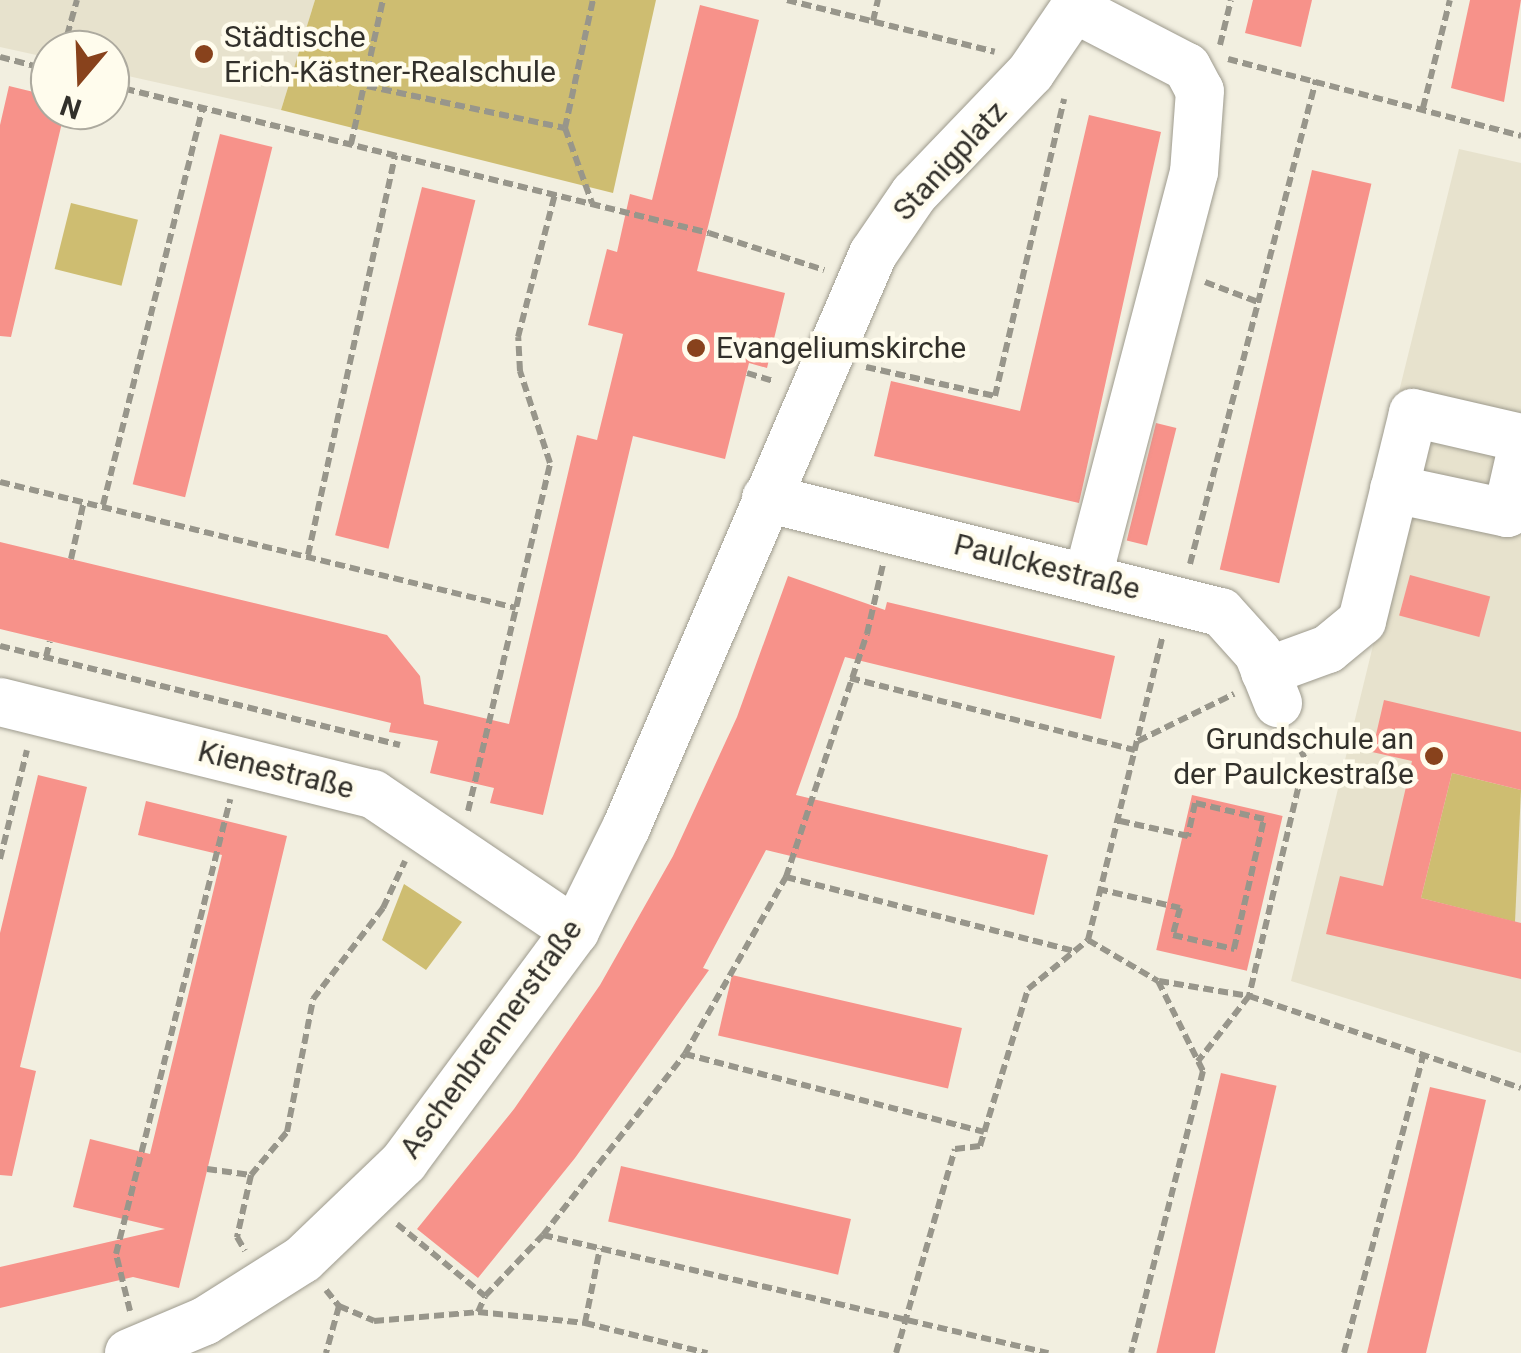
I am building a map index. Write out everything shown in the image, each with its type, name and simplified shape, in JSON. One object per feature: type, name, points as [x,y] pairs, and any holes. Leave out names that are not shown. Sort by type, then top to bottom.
[{"type":"street","name":"Stanigplatz","points":[[766,498],[858,282],[914,194],[1059,32]]},
{"type":"street","points":[[1059,32],[1187,67],[1200,91],[1194,172],[1088,576]]},
{"type":"street","points":[[1270,684],[1328,649],[1362,621],[1413,413],[1521,438]]},
{"type":"street","points":[[1394,489],[1507,514],[1521,452]]},
{"type":"street","name":"Paulckestraße","points":[[766,498],[1221,612],[1270,684]]},
{"type":"street","name":"Aschenbrennerstraße","points":[[131,1338],[253,1294],[303,1259],[404,1162],[575,931],[626,828],[766,498]]},
{"type":"street","name":"Kienestraße","points":[[0,702],[372,794],[575,931]]},
{"type":"path","points":[[69,30],[77,0]]},
{"type":"path","points":[[351,144],[367,86],[383,0]]},
{"type":"path","points":[[592,204],[565,128],[593,0]]},
{"type":"path","points":[[787,0],[995,52],[1059,32],[1068,81],[995,396],[826,357]]},
{"type":"path","points":[[873,22],[878,0]]},
{"type":"path","points":[[1231,0],[1218,56],[1521,136]]},
{"type":"path","points":[[1423,108],[1450,0]]},
{"type":"path","points":[[0,57],[30,65]]},
{"type":"path","points":[[896,1353],[955,1149],[980,1146],[1028,989],[1088,940],[1116,820],[1316,80]]},
{"type":"path","points":[[367,86],[565,128]]},
{"type":"path","points":[[130,90],[555,194],[858,282]]},
{"type":"path","points":[[103,505],[203,107]]},
{"type":"path","points":[[308,556],[394,155]]},
{"type":"path","points":[[459,851],[550,462],[520,371],[518,337],[555,194]]},
{"type":"path","points":[[746,373],[789,386]]},
{"type":"path","points":[[0,482],[516,608]]},
{"type":"path","points":[[71,559],[84,501]]},
{"type":"path","points":[[478,1312],[485,1296],[543,1235],[685,1054],[786,876],[850,678],[892,529]]},
{"type":"path","points":[[46,658],[50,641]]},
{"type":"path","points":[[0,646],[400,745]]},
{"type":"path","points":[[850,678],[1136,746],[1270,684],[1305,759],[1249,996],[1198,1061]]},
{"type":"path","points":[[0,860],[30,739]]},
{"type":"path","points":[[131,1338],[116,1254],[233,788]]},
{"type":"path","points":[[1098,888],[1180,908],[1174,935],[1234,949],[1264,819],[1195,803],[1188,836],[1116,820]]},
{"type":"path","points":[[253,1264],[237,1237],[251,1176],[287,1132],[312,999],[384,908],[408,855]]},
{"type":"path","points":[[786,876],[1074,951]]},
{"type":"path","points":[[1088,940],[1158,981],[1249,996],[1424,1052],[1520,1089]]},
{"type":"path","points":[[1131,1353],[1203,1070],[1158,981]]},
{"type":"path","points":[[1344,1353],[1424,1052]]},
{"type":"path","points":[[685,1054],[984,1132]]},
{"type":"path","points":[[208,1169],[251,1176]]},
{"type":"path","points":[[366,1198],[485,1296]]},
{"type":"path","points":[[543,1235],[1048,1353]]},
{"type":"path","points":[[584,1323],[600,1248]]},
{"type":"path","points":[[322,1286],[338,1306],[374,1320],[478,1312],[584,1323],[678,1342],[707,1353]]},
{"type":"path","points":[[326,1353],[338,1306]]},
{"type":"path","points":[[676,1353],[678,1342]]},
{"type":"shaded area","name":"Städtische Erich-Kästner-Realschule","points":[[0,0],[315,0],[281,110],[130,76],[130,30],[30,30],[30,54],[0,47]]},
{"type":"shaded area","points":[[315,0],[656,0],[613,193],[281,110]]},
{"type":"shaded area","name":"Grundschule an der Paulckestraße","points":[[1459,149],[1521,163],[1521,1053],[1291,981],[1401,531],[1367,521]]},
{"type":"shaded area","points":[[71,203],[138,220],[121,286],[55,269]]},
{"type":"shaded area","points":[[1452,773],[1521,790],[1515,922],[1421,898]]},
{"type":"shaded area","points":[[404,884],[462,922],[426,970],[382,940]]},
{"type":"building","points":[[1253,0],[1312,0],[1301,47],[1245,33]]},
{"type":"building","points":[[1470,0],[1521,0],[1504,102],[1451,88]]},
{"type":"building","points":[[700,5],[759,20],[697,271],[785,293],[767,368],[749,363],[725,459],[633,436],[543,815],[490,803],[494,788],[430,773],[438,741],[389,732],[391,723],[0,629],[0,542],[387,635],[420,676],[424,704],[509,724],[577,435],[597,440],[623,334],[588,325],[607,249],[617,252],[630,194],[652,200]]},
{"type":"building","points":[[9,86],[30,91],[30,130],[60,130],[11,337],[0,336],[0,125]]},
{"type":"building","points":[[1089,115],[1161,132],[1079,503],[874,456],[891,381],[1020,411]]},
{"type":"building","points":[[220,134],[272,147],[185,497],[133,484]]},
{"type":"building","points":[[1312,170],[1371,184],[1279,583],[1220,569]]},
{"type":"building","points":[[422,187],[475,200],[389,549],[335,535]]},
{"type":"building","points":[[1156,423],[1176,428],[1147,545],[1127,540]]},
{"type":"building","points":[[1410,575],[1490,596],[1479,637],[1399,616]]},
{"type":"building","points":[[788,576],[885,610],[887,602],[1115,656],[1101,719],[845,657],[796,795],[1048,855],[1034,915],[766,850],[703,968],[709,970],[575,1158],[478,1278],[417,1229],[514,1109],[600,985],[673,856],[737,717]]},
{"type":"building","name":"Grundschule an der Paulckestraße","points":[[1384,700],[1521,732],[1521,790],[1452,773],[1421,898],[1521,923],[1521,979],[1326,934],[1340,876],[1383,886],[1412,761],[1372,752]]},
{"type":"building","points":[[38,775],[87,787],[20,1067],[36,1071],[12,1176],[0,1175],[0,933]]},
{"type":"building","points":[[1192,795],[1283,816],[1247,971],[1156,950]]},
{"type":"building","points":[[146,801],[287,836],[179,1288],[133,1277],[0,1308],[0,1267],[165,1229],[73,1207],[90,1139],[150,1154],[222,855],[138,835]]},
{"type":"building","points":[[732,975],[962,1028],[948,1088],[718,1035]]},
{"type":"building","points":[[1221,1073],[1277,1086],[1215,1353],[1156,1353]]},
{"type":"building","points":[[1430,1087],[1486,1100],[1466,1185],[1426,1353],[1367,1353]]},
{"type":"building","points":[[621,1166],[851,1219],[838,1275],[608,1222]]},
{"type":"place","name":"Städtische Erich-Kästner-Realschule","points":[[204,54]]},
{"type":"place","name":"Evangeliumskirche","points":[[696,348]]},
{"type":"place","name":"Grundschule an der Paulckestraße","points":[[1434,756]]}]
